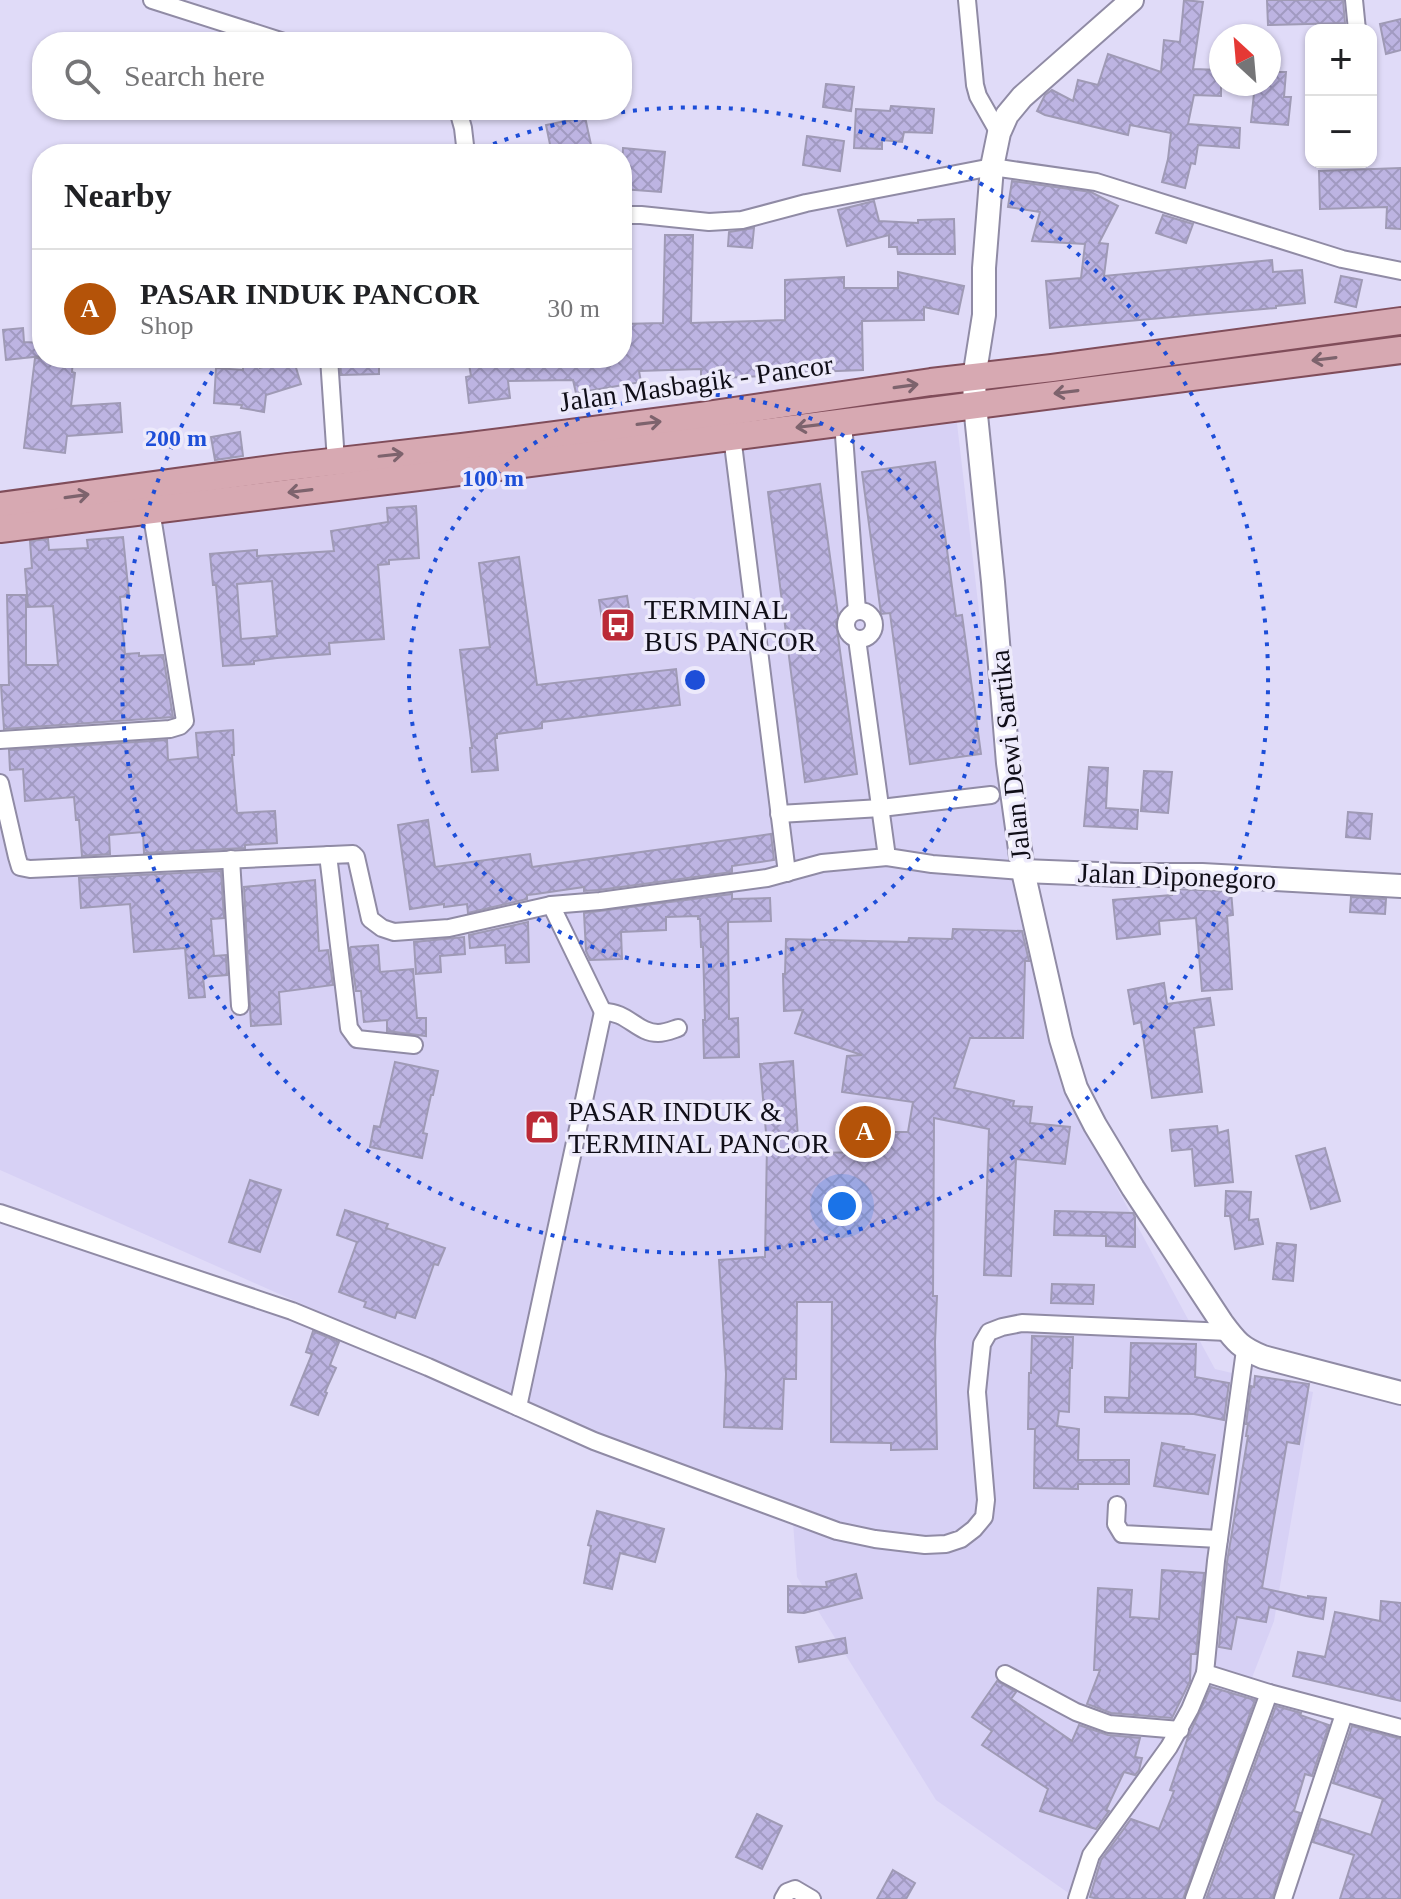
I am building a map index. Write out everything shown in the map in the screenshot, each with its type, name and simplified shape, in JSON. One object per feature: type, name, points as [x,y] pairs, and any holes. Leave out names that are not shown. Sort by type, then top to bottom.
[{"type":"main road","name":"Jalan Masbagik - Pancor","points":[[0,506],[701,416],[931,382],[1401,321]]},
{"type":"main road","name":"Jalan Masbagik - Pancor","points":[[0,529],[1401,350]]},
{"type":"street","points":[[152,0],[253,32]]},
{"type":"street","points":[[967,0],[975,85],[999,133]]},
{"type":"street","name":"Jalan Dewi Sartika","points":[[1132,0],[1022,97],[1007,115],[999,133],[992,167],[984,268],[984,315],[974,378],[975,405],[1008,763],[1023,871],[1061,1039],[1076,1088],[1133,1188],[1228,1332],[1245,1350],[1263,1357],[1401,1393]]},
{"type":"street","points":[[1354,0],[1356,24]]},
{"type":"street","points":[[461,120],[465,144]]},
{"type":"street","points":[[632,215],[709,222],[742,220],[806,203],[992,167],[1096,182],[1342,259],[1401,271]]},
{"type":"street","points":[[330,368],[336,461]]},
{"type":"street","points":[[843,422],[857,611],[869,614],[875,625],[870,636],[857,639],[887,857]]},
{"type":"street","points":[[732,436],[787,873]]},
{"type":"street","points":[[0,740],[170,729],[185,721],[151,510]]},
{"type":"street","points":[[0,783],[20,867],[328,855],[349,1028],[357,1039],[414,1045]]},
{"type":"street","points":[[779,814],[881,808],[991,795]]},
{"type":"street","name":"Jalan Diponegoro","points":[[328,855],[355,855],[370,919],[394,932],[449,928],[551,905],[709,887],[767,878],[822,863],[887,857],[1023,871],[1202,875],[1401,886]]},
{"type":"street","points":[[231,859],[240,1006]]},
{"type":"street","points":[[518,1407],[603,1012],[551,905]]},
{"type":"street","points":[[603,1012],[626,1016],[643,1029],[658,1033],[678,1028]]},
{"type":"street","points":[[0,1213],[292,1311],[594,1441],[837,1531],[912,1544],[946,1544],[961,1539],[984,1517],[986,1488],[977,1392],[982,1344],[989,1332],[1022,1323],[1228,1332]]},
{"type":"street","points":[[1077,1899],[1098,1843],[1180,1730],[1205,1673],[1219,1539],[1245,1350]]},
{"type":"street","points":[[1117,1505],[1116,1524],[1122,1534],[1219,1539]]},
{"type":"street","points":[[1205,1673],[1401,1728]]},
{"type":"street","points":[[1005,1674],[1076,1712],[1109,1724],[1180,1730]]},
{"type":"street","points":[[1194,1899],[1269,1693]]},
{"type":"street","points":[[1283,1899],[1344,1714]]},
{"type":"street","points":[[783,1899],[787,1892],[795,1889],[812,1899]]},
{"type":"shaded area","name":"PASAR INDUK & TERMINAL PANCOR","points":[[956,415],[1000,790],[1061,1085],[1215,1369],[1313,1392],[1274,1621],[1166,1899],[1077,1899],[936,1800],[797,1577],[793,1522],[0,1170],[0,536]]},
{"type":"building","points":[[1184,0],[1203,2],[1193,69],[1209,70],[1209,96],[1194,95],[1188,124],[1240,128],[1239,148],[1198,145],[1195,164],[1191,163],[1185,188],[1162,182],[1171,133],[1130,125],[1128,135],[1037,111],[1045,95],[1052,90],[1073,101],[1078,80],[1098,85],[1108,54],[1161,72],[1164,40],[1180,42]]},
{"type":"building","points":[[1267,0],[1343,0],[1345,23],[1268,24]]},
{"type":"building","points":[[1401,19],[1401,50],[1386,54],[1380,24]]},
{"type":"building","points":[[1281,72],[1286,72],[1284,97],[1291,97],[1288,125],[1251,122],[1254,96],[1281,96]]},
{"type":"building","points":[[826,84],[854,87],[851,111],[823,107]]},
{"type":"building","points":[[891,106],[934,109],[932,133],[904,132],[902,142],[882,140],[882,149],[854,148],[856,109],[890,111]]},
{"type":"building","points":[[586,120],[591,144],[550,144],[546,125]]},
{"type":"building","points":[[807,136],[844,141],[840,171],[803,165]]},
{"type":"building","points":[[632,149],[665,152],[661,192],[632,190]]},
{"type":"building","points":[[1401,168],[1401,229],[1386,228],[1387,207],[1320,209],[1319,171]]},
{"type":"building","points":[[1012,181],[1091,192],[1118,206],[1099,243],[1108,244],[1104,276],[1272,260],[1273,272],[1302,270],[1305,303],[1050,328],[1046,281],[1081,278],[1085,244],[1032,241],[1040,212],[1008,207]]},
{"type":"building","points":[[874,201],[879,221],[918,223],[918,220],[954,219],[955,254],[898,254],[897,247],[889,247],[889,235],[847,246],[838,210]]},
{"type":"building","points":[[1163,215],[1193,224],[1186,243],[1156,233]]},
{"type":"building","points":[[754,228],[752,248],[728,246],[729,232]]},
{"type":"building","points":[[665,235],[693,235],[691,323],[785,320],[785,280],[844,277],[844,288],[898,288],[898,272],[964,286],[958,314],[924,307],[924,320],[862,321],[863,370],[701,379],[701,369],[639,371],[641,382],[576,393],[573,380],[508,381],[510,398],[469,403],[466,377],[471,376],[470,368],[632,368],[632,324],[663,323]]},
{"type":"building","points":[[1341,276],[1362,280],[1356,307],[1335,302]]},
{"type":"building","points":[[23,328],[24,342],[32,342],[32,357],[6,360],[3,330]]},
{"type":"building","points":[[34,368],[72,368],[75,373],[71,406],[120,403],[122,432],[67,436],[65,453],[24,448]]},
{"type":"building","points":[[216,368],[296,368],[301,384],[266,395],[264,412],[241,408],[242,405],[214,403]]},
{"type":"building","points":[[341,368],[379,368],[379,374],[341,375]]},
{"type":"building","points":[[240,432],[243,456],[215,460],[211,437]]},
{"type":"building","points":[[935,462],[956,616],[962,615],[981,754],[910,764],[890,613],[881,614],[862,472]]},
{"type":"building","points":[[820,484],[857,774],[805,782],[768,492]]},
{"type":"building","points":[[416,506],[419,558],[389,560],[389,564],[378,565],[384,639],[329,643],[330,654],[223,666],[210,554],[257,550],[257,556],[334,551],[331,531],[388,522],[387,508]],"holes":[[[272,581],[277,636],[241,639],[237,584]]]},
{"type":"building","points":[[123,537],[129,596],[120,597],[125,654],[163,655],[173,717],[4,729],[1,685],[9,685],[7,595],[26,595],[26,665],[58,665],[53,606],[28,607],[25,569],[32,568],[30,541],[48,539],[49,550],[88,548],[87,540]]},
{"type":"building","points":[[519,557],[537,685],[676,669],[680,705],[542,722],[542,728],[497,734],[498,770],[472,772],[460,650],[490,647],[479,563]]},
{"type":"building","points":[[627,596],[631,621],[603,626],[599,600]]},
{"type":"building","points":[[233,730],[237,813],[275,811],[277,843],[245,845],[245,848],[144,853],[143,832],[109,835],[110,854],[82,856],[74,797],[25,801],[23,769],[10,770],[9,750],[167,740],[168,760],[198,757],[196,733]]},
{"type":"building","points":[[1089,767],[1108,768],[1106,808],[1138,810],[1137,829],[1084,826]]},
{"type":"building","points":[[1144,771],[1172,772],[1168,813],[1141,811]]},
{"type":"building","points":[[1348,812],[1372,814],[1370,839],[1346,837]]},
{"type":"building","points":[[428,820],[435,867],[530,854],[532,867],[771,834],[774,860],[732,866],[732,872],[599,890],[584,891],[584,887],[527,895],[527,899],[468,913],[467,904],[410,909],[398,825]]},
{"type":"building","points":[[221,871],[224,918],[211,919],[214,956],[226,955],[227,975],[203,977],[205,997],[189,998],[185,948],[134,952],[130,904],[81,908],[79,878]]},
{"type":"building","points":[[315,880],[319,951],[328,950],[333,985],[279,992],[281,1024],[251,1026],[244,887]]},
{"type":"building","points":[[1172,889],[1231,891],[1233,915],[1227,916],[1232,989],[1202,991],[1196,918],[1159,921],[1160,934],[1117,939],[1113,900],[1172,895]]},
{"type":"building","points":[[732,894],[732,899],[770,898],[771,921],[728,922],[729,1019],[738,1018],[739,1057],[704,1058],[703,947],[698,916],[666,917],[666,930],[621,932],[622,959],[590,960],[586,951],[584,913]]},
{"type":"building","points":[[1351,897],[1386,899],[1385,914],[1350,912]]},
{"type":"building","points":[[528,922],[529,962],[506,963],[505,945],[470,948],[469,935]]},
{"type":"building","points":[[953,929],[1022,931],[1029,961],[1025,961],[1023,1038],[970,1038],[954,1088],[1014,1101],[1013,1106],[1032,1107],[1030,1123],[1070,1127],[1065,1164],[1016,1159],[1011,1276],[984,1275],[989,1129],[934,1118],[933,1296],[937,1296],[937,1449],[891,1450],[891,1443],[831,1442],[832,1302],[797,1302],[796,1379],[784,1379],[782,1429],[724,1427],[726,1374],[719,1260],[765,1257],[767,1144],[760,1064],[793,1061],[799,1153],[887,1152],[887,1132],[908,1132],[913,1102],[842,1092],[847,1056],[862,1055],[795,1033],[803,1010],[784,1011],[786,939],[908,942],[909,938],[952,939]]},
{"type":"building","points":[[464,937],[465,954],[440,956],[441,972],[416,974],[414,942]]},
{"type":"building","points":[[378,945],[380,972],[413,969],[417,1018],[426,1018],[426,1036],[387,1031],[387,1020],[364,1022],[361,991],[356,991],[350,948]]},
{"type":"building","points":[[1164,983],[1167,1004],[1210,998],[1214,1025],[1194,1028],[1202,1092],[1152,1098],[1141,1022],[1134,1024],[1128,990]]},
{"type":"building","points":[[395,1062],[438,1071],[423,1133],[427,1134],[422,1158],[370,1147],[374,1126],[380,1127]]},
{"type":"building","points":[[1217,1126],[1218,1133],[1228,1130],[1233,1182],[1195,1186],[1192,1149],[1172,1151],[1170,1130]]},
{"type":"building","points":[[1325,1148],[1340,1201],[1311,1209],[1296,1156]]},
{"type":"building","points":[[250,1180],[281,1190],[260,1252],[229,1242]]},
{"type":"building","points":[[1226,1191],[1251,1192],[1249,1220],[1258,1219],[1263,1244],[1235,1249],[1230,1216],[1225,1216]]},
{"type":"building","points":[[345,1210],[445,1248],[438,1265],[434,1264],[415,1318],[397,1312],[395,1318],[364,1307],[366,1302],[339,1292],[357,1242],[337,1235]]},
{"type":"building","points":[[1055,1211],[1133,1213],[1135,1247],[1106,1246],[1106,1236],[1054,1235]]},
{"type":"building","points":[[1277,1243],[1296,1245],[1293,1281],[1273,1279]]},
{"type":"building","points":[[1052,1284],[1094,1285],[1093,1304],[1051,1303]]},
{"type":"building","points":[[313,1331],[339,1342],[330,1365],[336,1368],[318,1415],[291,1405],[312,1354],[306,1352]]},
{"type":"building","points":[[1032,1336],[1073,1337],[1069,1412],[1059,1411],[1057,1426],[1079,1429],[1078,1460],[1129,1460],[1129,1484],[1078,1484],[1078,1489],[1034,1488],[1035,1429],[1028,1429]]},
{"type":"building","points":[[1131,1343],[1196,1344],[1195,1377],[1229,1383],[1224,1420],[1194,1414],[1105,1412],[1105,1397],[1129,1398]]},
{"type":"building","points":[[1255,1376],[1309,1384],[1299,1444],[1287,1442],[1262,1588],[1308,1598],[1326,1598],[1323,1619],[1269,1607],[1266,1622],[1237,1617],[1231,1649],[1219,1647],[1227,1562],[1248,1436],[1246,1424],[1251,1386],[1254,1387]]},
{"type":"building","points":[[1162,1443],[1215,1455],[1208,1494],[1154,1486]]},
{"type":"building","points":[[597,1511],[664,1529],[655,1562],[620,1553],[612,1589],[584,1583],[591,1546],[588,1545]]},
{"type":"building","points":[[1162,1570],[1204,1573],[1196,1654],[1191,1654],[1190,1681],[1172,1718],[1111,1713],[1087,1704],[1100,1670],[1094,1670],[1098,1588],[1132,1590],[1130,1617],[1159,1619]]},
{"type":"building","points":[[856,1574],[862,1598],[804,1613],[788,1612],[788,1586],[827,1587],[826,1582]]},
{"type":"building","points":[[1381,1601],[1401,1603],[1401,1701],[1293,1676],[1298,1652],[1325,1657],[1335,1612],[1380,1621]]},
{"type":"building","points":[[845,1638],[847,1653],[799,1662],[796,1647]]},
{"type":"building","points":[[997,1681],[1016,1692],[1011,1699],[1072,1741],[1079,1725],[1108,1735],[1140,1738],[1135,1757],[1142,1758],[1139,1770],[1135,1775],[1124,1772],[1106,1810],[1109,1811],[1096,1829],[1040,1811],[1048,1789],[982,1745],[992,1731],[972,1717]]},
{"type":"building","points":[[1211,1687],[1255,1700],[1183,1899],[1090,1897],[1101,1860],[1131,1819],[1159,1829],[1174,1791],[1170,1790],[1188,1737]]},
{"type":"building","points":[[1276,1706],[1329,1725],[1312,1776],[1305,1774],[1294,1811],[1300,1813],[1272,1899],[1206,1899]]},
{"type":"building","points":[[1352,1726],[1401,1739],[1401,1899],[1340,1899],[1354,1855],[1313,1842],[1321,1819],[1371,1835],[1383,1799],[1333,1783]]},
{"type":"building","points":[[757,1814],[782,1826],[762,1869],[736,1857]]},
{"type":"building","points":[[893,1870],[915,1883],[906,1899],[877,1899]]},
{"type":"place","name":"TERMINAL BUS PANCOR","points":[[618,625]]},
{"type":"place","name":"PASAR INDUK & TERMINAL PANCOR","points":[[542,1127]]},
{"type":"place","name":"PASAR INDUK PANCOR","points":[[865,1132]]}]
